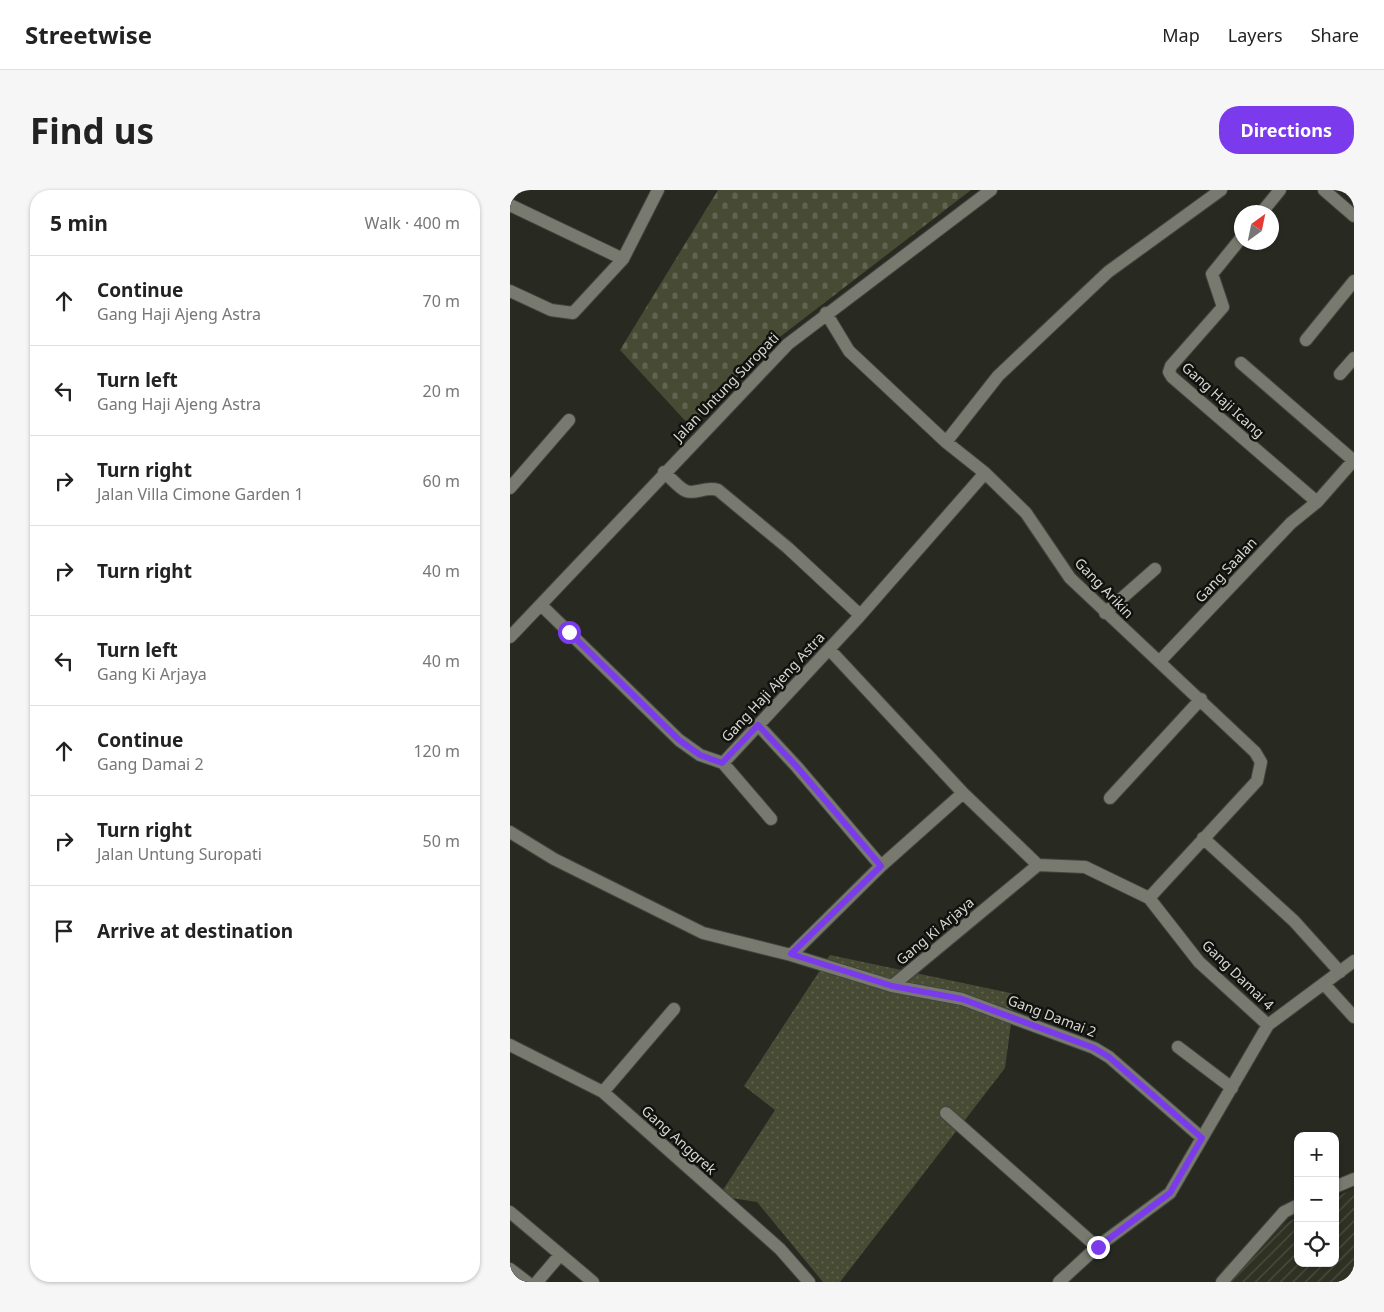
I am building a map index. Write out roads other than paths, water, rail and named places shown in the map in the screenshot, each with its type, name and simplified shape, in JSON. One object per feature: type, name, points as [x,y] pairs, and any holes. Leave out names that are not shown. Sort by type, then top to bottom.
[{"type":"street","points":[[510,292],[551,310],[572,313],[623,259],[658,190]]},
{"type":"street","name":"Jalan Untung Suropati","points":[[510,637],[664,472],[788,344],[826,313],[992,190]]},
{"type":"street","points":[[946,442],[998,376],[1108,272],[1221,190]]},
{"type":"street","points":[[1268,205],[1280,190]]},
{"type":"street","points":[[1324,190],[1354,216]]},
{"type":"street","points":[[510,205],[623,259]]},
{"type":"street","name":"Gang Haji Icang","points":[[1234,247],[1212,274],[1223,307],[1171,366],[1169,372],[1172,378],[1317,502]]},
{"type":"street","points":[[1306,340],[1354,281]]},
{"type":"street","name":"Gang Arikin","points":[[826,313],[849,351],[946,442],[985,473],[1026,513],[1070,578],[1105,614],[1201,699],[1255,752],[1261,762],[1261,771],[1257,781],[1148,898]]},
{"type":"street","points":[[1340,374],[1354,358]]},
{"type":"street","points":[[1241,363],[1354,461]]},
{"type":"street","points":[[510,488],[569,420]]},
{"type":"street","name":"Gang Saalan","points":[[1160,661],[1291,523],[1317,502],[1354,461]]},
{"type":"street","points":[[664,472],[685,491],[692,492],[710,487],[718,490],[788,548],[860,615]]},
{"type":"street","name":"Gang Haji Ajeng Astra","points":[[541,605],[684,744],[700,755],[722,763],[860,615],[985,473]]},
{"type":"street","points":[[1105,614],[1155,569]]},
{"type":"street","points":[[829,649],[963,793],[1038,865]]},
{"type":"street","points":[[1110,798],[1201,699]]},
{"type":"street","points":[[758,725],[797,767],[881,866]]},
{"type":"street","points":[[722,763],[772,819]]},
{"type":"street","points":[[791,954],[881,866],[963,793]]},
{"type":"street","points":[[510,832],[554,859],[703,933],[791,954],[892,986]]},
{"type":"street","points":[[1203,838],[1294,921],[1340,972]]},
{"type":"street","name":"Gang Damai 4","points":[[1038,865],[1085,866],[1148,898],[1199,962],[1268,1025]]},
{"type":"street","name":"Gang Ki Arjaya","points":[[892,986],[1038,865]]},
{"type":"street","points":[[1059,1282],[1098,1247],[1170,1193],[1268,1025],[1354,961]]},
{"type":"street","points":[[1324,984],[1354,1017]]},
{"type":"street","name":"Gang Damai 2","points":[[892,986],[962,999],[1094,1048],[1109,1057],[1202,1138]]},
{"type":"street","points":[[603,1092],[674,1009]]},
{"type":"street","name":"Gang Anggrek","points":[[510,1045],[603,1092],[780,1249],[810,1282]]},
{"type":"street","points":[[1178,1046],[1232,1088]]},
{"type":"street","points":[[946,1112],[1098,1247]]},
{"type":"street","points":[[1339,1185],[1354,1179]]},
{"type":"street","points":[[1222,1282],[1284,1212],[1294,1207]]},
{"type":"street","points":[[510,1212],[593,1282]]},
{"type":"street","points":[[537,1282],[560,1255]]},
{"type":"street","points":[[510,1269],[527,1282]]}]
